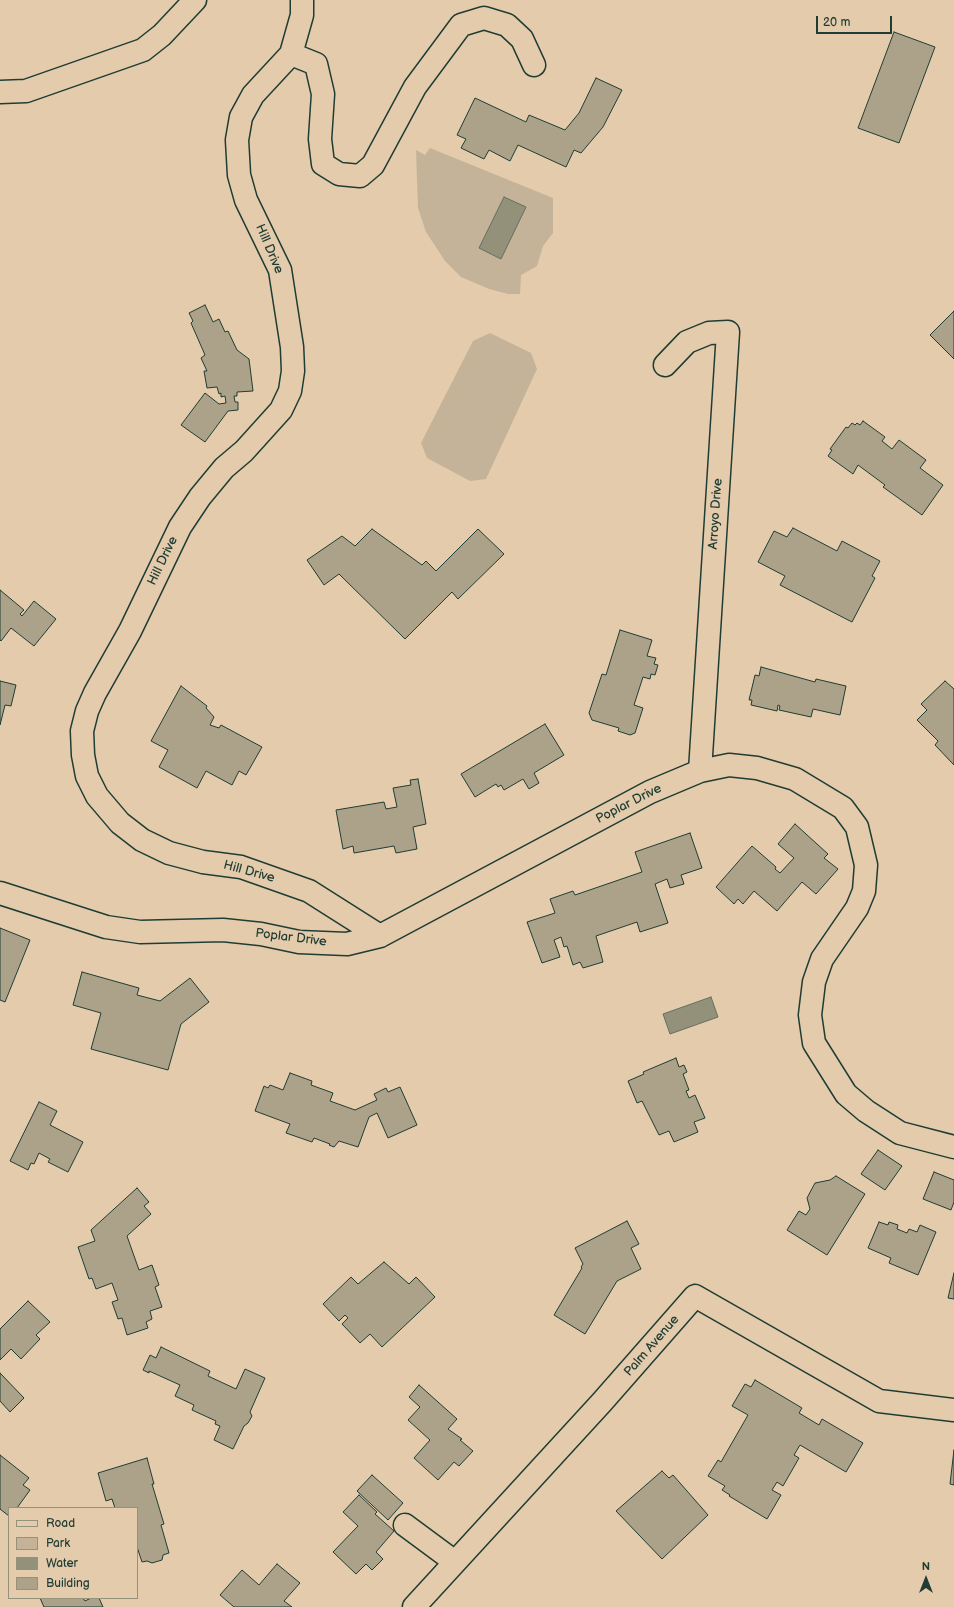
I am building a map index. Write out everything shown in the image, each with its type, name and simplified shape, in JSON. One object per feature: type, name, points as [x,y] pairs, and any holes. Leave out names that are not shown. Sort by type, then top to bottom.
[{"type":"street","points":[[0,92],[26,91],[143,50],[162,34],[195,0]]},
{"type":"street","points":[[302,0],[302,15],[291,54],[316,64],[323,94],[320,139],[323,164],[339,174],[360,176],[373,165],[414,87],[462,25],[484,18],[507,25],[522,39],[534,65]]},
{"type":"street","name":"Hill Drive","points":[[291,54],[253,95],[241,117],[237,140],[239,175],[246,200],[280,270],[292,346],[290,390],[281,410],[244,451],[224,468],[200,497],[180,527],[130,631],[95,693],[87,711],[82,731],[83,755],[87,776],[98,796],[120,823],[142,840],[169,853],[203,862],[241,867],[309,891],[380,936]]},
{"type":"street","name":"Arroyo Drive","points":[[665,365],[687,342],[709,333],[728,332],[700,771]]},
{"type":"street","name":"Poplar Drive","points":[[0,893],[106,927],[140,932],[223,930],[261,934],[299,942],[348,944],[380,936],[650,792],[700,771],[729,765],[757,768],[795,779],[843,808],[857,827],[866,865],[864,891],[857,908],[822,959],[814,982],[810,1014],[814,1043],[846,1094],[866,1111],[900,1133],[954,1148]]},
{"type":"street","name":"Palm Avenue","points":[[414,1607],[602,1402],[695,1296],[879,1401],[954,1410]]},
{"type":"street","points":[[406,1525],[455,1562]]},
{"type":"green space","points":[[430,148],[553,198],[553,233],[543,246],[537,266],[521,275],[520,294],[508,294],[489,289],[461,277],[445,261],[426,232],[418,208],[416,150],[425,155]]},
{"type":"green space","points":[[490,333],[531,353],[537,369],[486,479],[470,481],[427,458],[421,443],[473,341]]},
{"type":"water","points":[[504,197],[526,207],[501,259],[479,248]]},
{"type":"water","points":[[711,997],[718,1017],[670,1034],[663,1014]]},
{"type":"building","points":[[894,32],[935,47],[899,143],[858,128]]},
{"type":"building","points":[[596,78],[622,90],[603,127],[581,153],[574,150],[566,167],[518,145],[510,161],[489,150],[484,159],[461,148],[466,139],[457,135],[475,98],[526,122],[529,115],[565,130],[579,113]]},
{"type":"building","points":[[205,305],[213,322],[219,319],[225,332],[228,331],[237,350],[249,359],[253,391],[237,392],[237,396],[234,396],[235,402],[238,402],[238,410],[228,411],[205,442],[181,425],[205,393],[219,404],[226,403],[225,396],[221,397],[221,393],[219,394],[217,387],[207,388],[204,371],[207,371],[201,358],[205,355],[191,323],[193,321],[189,313]]},
{"type":"building","points":[[954,311],[954,359],[930,335]]},
{"type":"building","points":[[863,421],[885,437],[882,441],[892,449],[899,440],[926,460],[920,468],[943,485],[922,515],[883,487],[885,485],[858,465],[853,474],[828,456],[832,450],[830,449],[846,427],[848,428],[852,423],[855,425],[857,423],[860,425]]},
{"type":"building","points":[[793,528],[837,551],[842,541],[880,561],[872,576],[875,578],[852,622],[780,585],[785,576],[758,562],[774,531],[787,537]]},
{"type":"building","points":[[372,529],[422,565],[426,561],[436,571],[478,529],[504,554],[458,599],[452,592],[405,639],[339,574],[324,585],[307,560],[342,536],[355,546]]},
{"type":"building","points":[[0,590],[24,610],[20,614],[22,616],[34,601],[56,619],[34,646],[11,628],[1,641],[0,640]]},
{"type":"building","points":[[620,630],[652,640],[647,656],[656,658],[654,664],[658,665],[655,675],[651,674],[650,679],[643,677],[634,705],[643,708],[635,733],[630,735],[618,731],[619,728],[592,720],[589,713],[602,674],[606,675]]},
{"type":"building","points":[[761,667],[815,682],[816,679],[846,686],[840,715],[813,709],[811,717],[779,710],[780,706],[778,705],[777,711],[751,705],[752,700],[749,700],[755,675],[759,676]]},
{"type":"building","points":[[0,681],[16,685],[11,706],[5,705],[0,725]]},
{"type":"building","points":[[945,681],[954,689],[954,765],[935,745],[938,741],[917,720],[927,710],[921,704]]},
{"type":"building","points":[[181,686],[207,706],[206,708],[214,717],[210,725],[219,728],[221,725],[262,747],[246,775],[239,771],[232,785],[206,771],[197,788],[159,767],[168,750],[151,741]]},
{"type":"building","points":[[545,724],[564,755],[534,773],[539,783],[529,789],[523,779],[504,790],[501,785],[498,787],[496,784],[475,797],[461,774]]},
{"type":"building","points":[[418,779],[426,824],[413,827],[417,849],[396,853],[394,846],[354,853],[353,846],[343,849],[336,810],[384,802],[386,809],[397,807],[393,788],[411,785],[410,780]]},
{"type":"building","points":[[795,824],[828,854],[824,858],[838,869],[816,894],[802,882],[777,911],[754,891],[743,904],[738,899],[734,904],[716,887],[752,846],[776,867],[775,869],[780,873],[794,858],[778,844]]},
{"type":"building","points":[[690,833],[702,868],[681,875],[684,884],[670,888],[667,879],[655,884],[668,923],[640,932],[637,922],[596,936],[603,962],[583,968],[580,962],[573,965],[567,946],[564,947],[561,937],[554,940],[560,957],[542,963],[527,922],[555,913],[550,899],[573,891],[575,895],[642,872],[635,852]]},
{"type":"building","points":[[0,928],[30,940],[5,1002],[0,1000]]},
{"type":"building","points":[[82,972],[139,988],[137,995],[160,1001],[190,978],[209,1002],[181,1024],[168,1070],[91,1049],[101,1013],[73,1005]]},
{"type":"building","points":[[676,1058],[679,1067],[684,1065],[687,1072],[683,1074],[689,1090],[686,1091],[689,1098],[695,1095],[705,1118],[694,1122],[698,1132],[674,1142],[669,1131],[659,1135],[642,1101],[637,1103],[628,1081],[644,1074],[643,1072]]},
{"type":"building","points":[[290,1073],[312,1081],[311,1085],[333,1093],[330,1101],[355,1110],[377,1100],[374,1094],[386,1088],[388,1092],[400,1087],[417,1125],[388,1138],[377,1113],[369,1117],[358,1147],[339,1141],[334,1147],[314,1138],[312,1142],[286,1133],[290,1124],[255,1111],[264,1086],[268,1088],[270,1085],[283,1090]]},
{"type":"building","points":[[39,1102],[57,1111],[50,1125],[83,1142],[68,1172],[48,1162],[50,1159],[39,1153],[34,1164],[31,1163],[28,1170],[10,1161]]},
{"type":"building","points":[[878,1150],[902,1166],[885,1190],[861,1174]]},
{"type":"building","points":[[934,1172],[954,1180],[954,1202],[951,1210],[923,1199]]},
{"type":"building","points":[[836,1176],[865,1194],[827,1255],[787,1230],[799,1211],[806,1215],[810,1209],[807,1198],[815,1183],[830,1180]]},
{"type":"building","points":[[137,1188],[149,1202],[144,1206],[151,1214],[127,1236],[139,1270],[152,1265],[159,1285],[155,1287],[162,1307],[150,1311],[152,1319],[146,1322],[148,1328],[127,1335],[122,1318],[118,1319],[112,1302],[118,1300],[112,1283],[96,1289],[92,1278],[89,1279],[78,1247],[95,1241],[91,1230]]},
{"type":"building","points":[[627,1221],[639,1244],[631,1248],[641,1269],[617,1281],[585,1334],[554,1315],[582,1268],[581,1267],[583,1264],[575,1248]]},
{"type":"building","points":[[879,1222],[888,1225],[889,1222],[898,1225],[897,1229],[907,1233],[909,1229],[917,1232],[920,1225],[936,1232],[918,1275],[889,1263],[891,1258],[868,1248]]},
{"type":"building","points":[[384,1262],[409,1284],[416,1277],[435,1297],[382,1347],[370,1334],[360,1343],[342,1324],[348,1318],[345,1315],[339,1321],[323,1304],[351,1277],[358,1284]]},
{"type":"building","points":[[954,1273],[954,1299],[948,1298]]},
{"type":"building","points":[[28,1301],[50,1322],[36,1335],[40,1339],[21,1359],[11,1349],[0,1360],[0,1329]]},
{"type":"building","points":[[161,1347],[210,1371],[208,1376],[236,1389],[245,1369],[265,1378],[250,1412],[252,1416],[248,1423],[244,1426],[233,1449],[214,1440],[220,1426],[215,1424],[216,1421],[192,1410],[194,1405],[175,1396],[180,1385],[149,1371],[149,1373],[143,1370],[150,1355],[156,1358]]},
{"type":"building","points":[[0,1373],[24,1398],[10,1412],[0,1401]]},
{"type":"building","points":[[755,1380],[802,1408],[799,1413],[819,1425],[822,1419],[863,1443],[846,1472],[800,1445],[794,1455],[799,1458],[783,1486],[777,1482],[772,1490],[781,1495],[767,1519],[729,1496],[730,1495],[722,1490],[725,1486],[708,1476],[718,1460],[721,1462],[748,1415],[732,1406],[745,1384],[751,1387]]},
{"type":"building","points":[[419,1385],[457,1419],[448,1429],[462,1439],[460,1440],[473,1451],[459,1466],[454,1462],[438,1480],[414,1458],[430,1440],[408,1420],[420,1407],[409,1397]]},
{"type":"building","points":[[954,1450],[954,1485],[950,1484]]},
{"type":"building","points":[[0,1455],[29,1478],[23,1485],[30,1490],[18,1507],[8,1507],[8,1515],[0,1509]]},
{"type":"building","points":[[147,1458],[154,1484],[152,1484],[164,1524],[161,1525],[169,1553],[163,1555],[162,1560],[152,1563],[147,1561],[142,1562],[138,1550],[138,1507],[115,1507],[112,1499],[106,1501],[98,1473]]},
{"type":"building","points":[[662,1471],[669,1478],[673,1475],[708,1515],[662,1559],[616,1511]]},
{"type":"building","points":[[372,1475],[403,1503],[388,1520],[357,1491]]},
{"type":"building","points":[[359,1495],[377,1512],[375,1514],[394,1531],[376,1552],[383,1559],[372,1570],[366,1564],[356,1574],[333,1552],[358,1526],[343,1512]]},
{"type":"building","points":[[277,1564],[300,1583],[284,1601],[292,1607],[234,1607],[220,1595],[242,1570],[259,1585]]},
{"type":"building","points":[[40,1599],[84,1599],[85,1601],[89,1599],[99,1599],[103,1607],[44,1607]]}]
